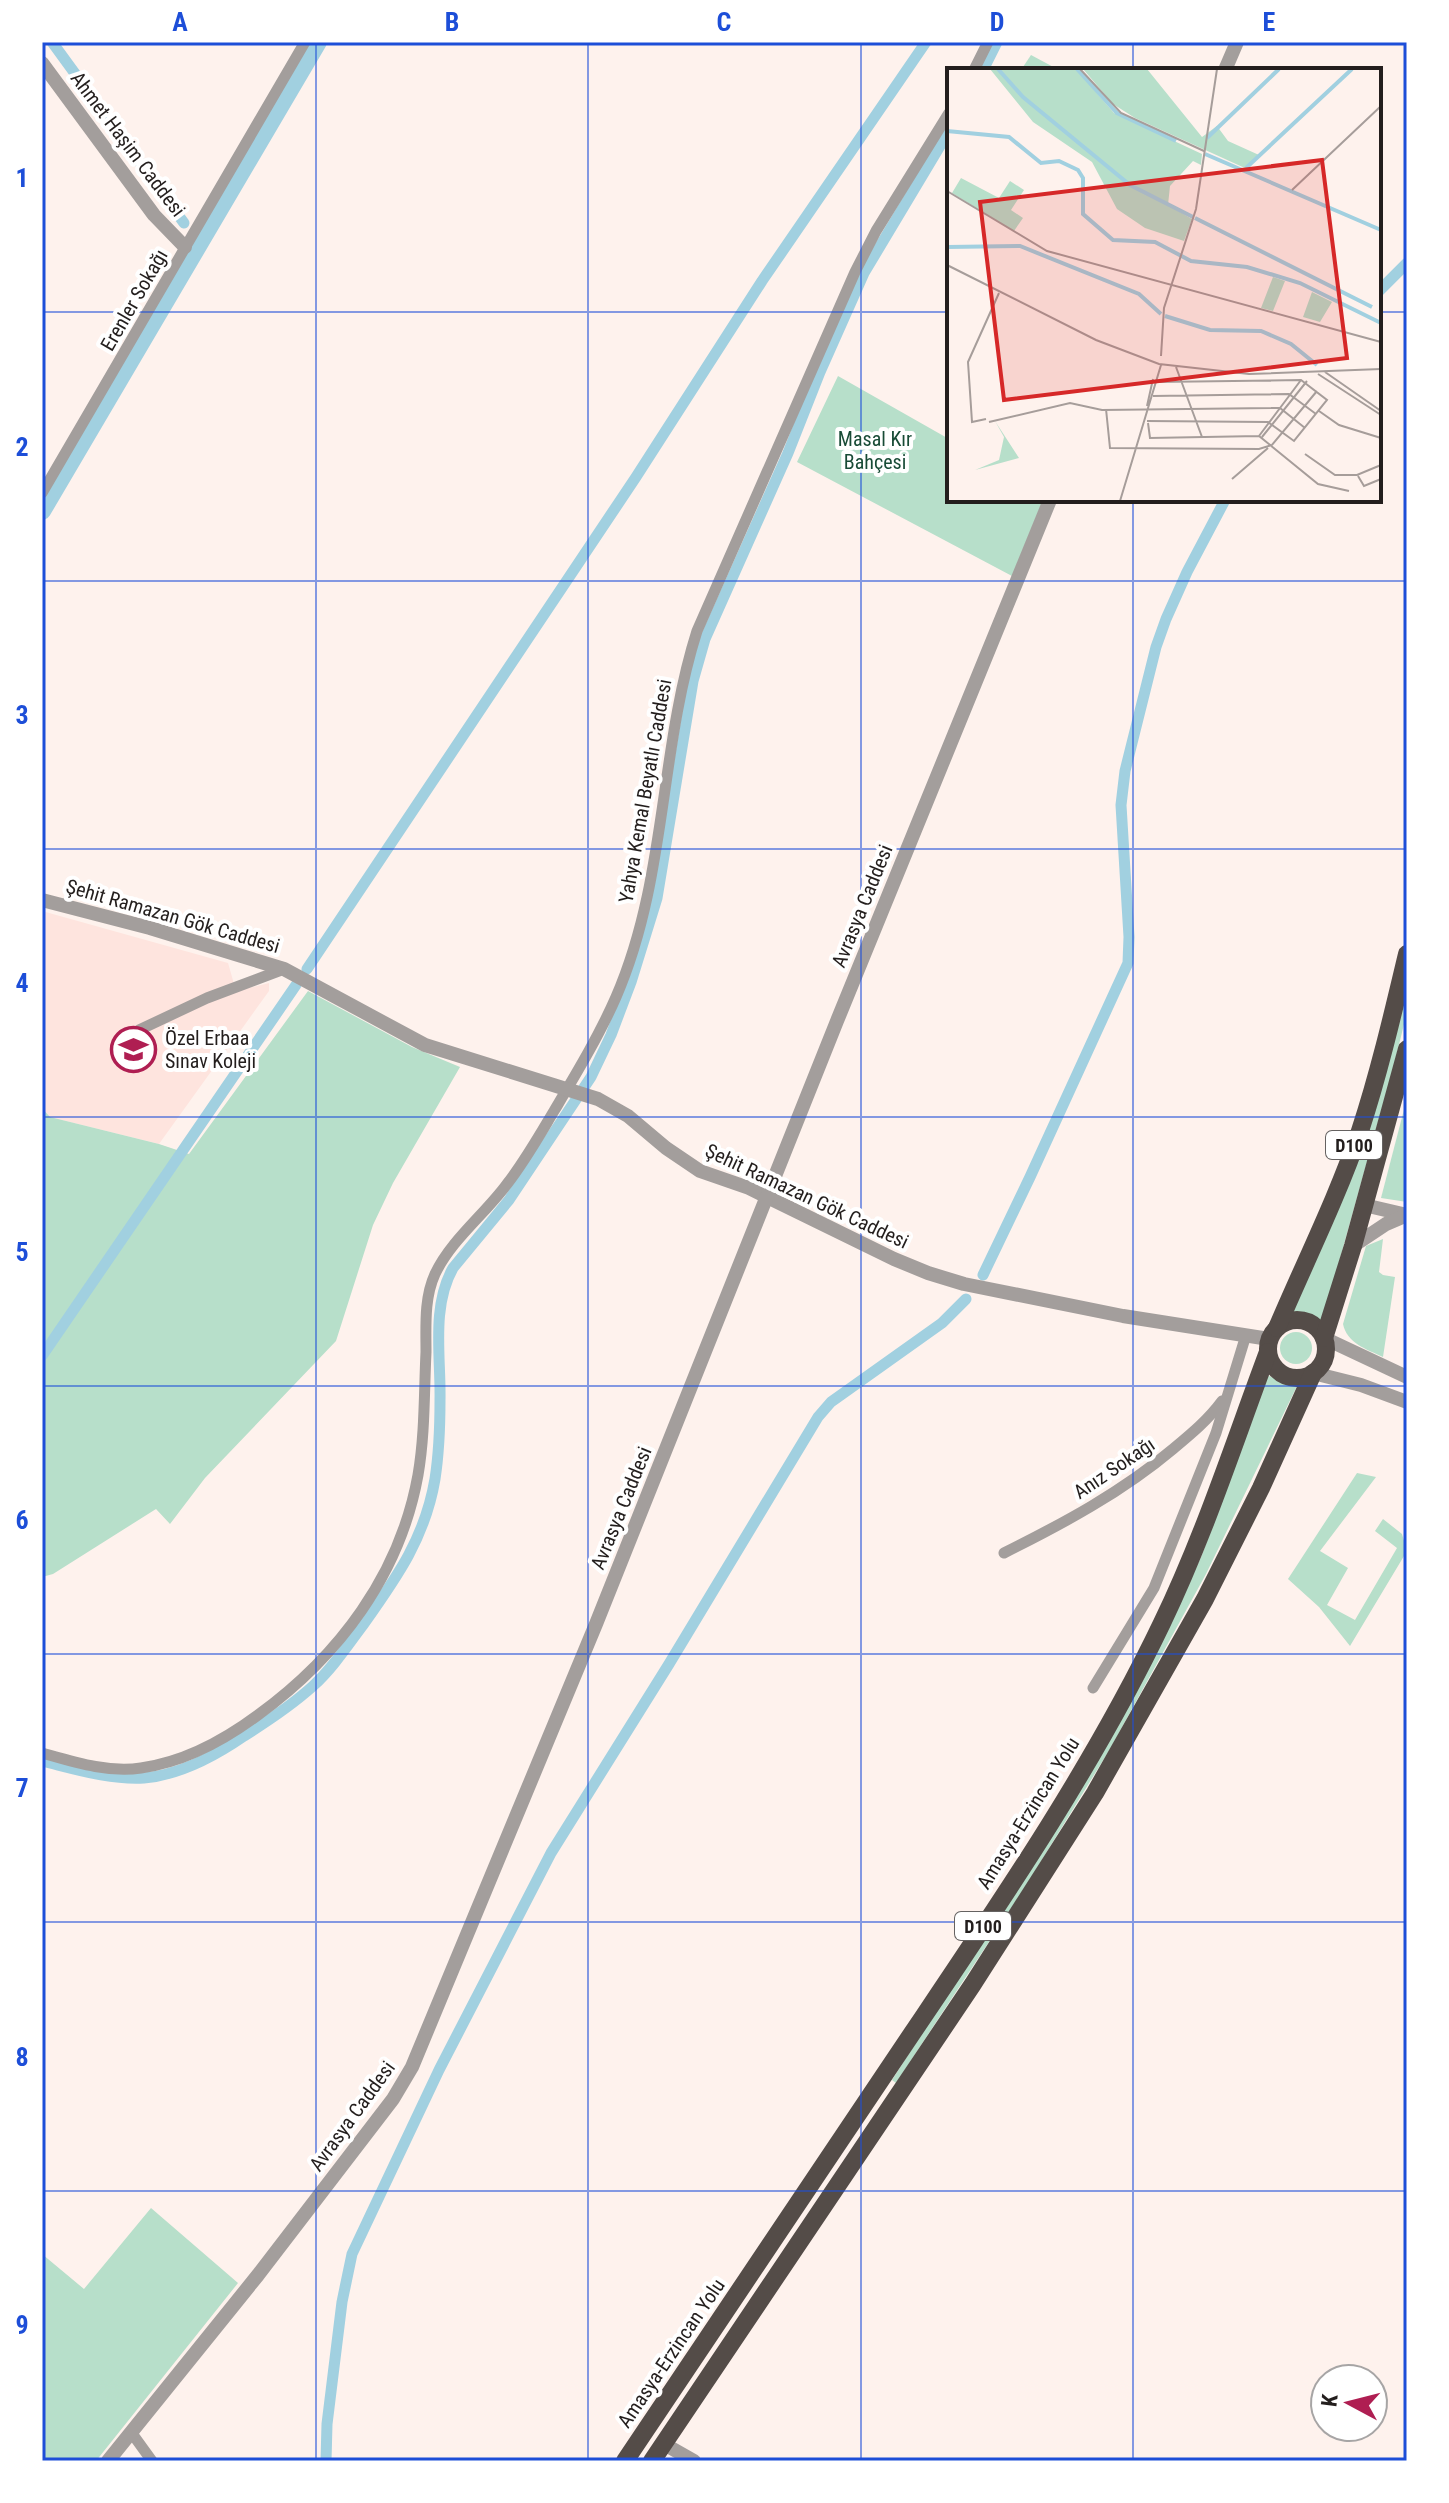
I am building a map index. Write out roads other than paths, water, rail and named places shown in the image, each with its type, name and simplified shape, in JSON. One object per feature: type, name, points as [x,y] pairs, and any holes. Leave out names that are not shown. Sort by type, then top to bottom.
[{"type":"highway","name":"Amasya-Erzincan Yolu","points":[[625,2461],[956,1968],[1080,1773],[1143,1660],[1184,1574],[1271,1340],[1360,1130],[1407,954]]},
{"type":"highway","name":"D100","points":[[1324,1338],[1353,1246],[1407,1049]]},
{"type":"highway","points":[[1302,1320],[1317,1329],[1324,1338],[1324,1357],[1313,1373],[1299,1378],[1284,1375],[1273,1366],[1271,1340],[1289,1321],[1302,1320]]},
{"type":"highway","name":"D100","points":[[652,2461],[973,1984],[1095,1793],[1205,1599],[1261,1488],[1313,1373]]},
{"type":"street","name":"Erenler Sokağı","points":[[42,493],[305,42]]},
{"type":"street","points":[[975,68],[988,42]]},
{"type":"street","points":[[1226,68],[1237,42]]},
{"type":"street","name":"Ahmet Haşim Caddesi","points":[[42,63],[154,215],[185,247]]},
{"type":"street","name":"Yahya Kemal Beyatlı Caddesi","points":[[42,1753],[113,1770],[140,1769],[204,1750],[286,1695],[331,1651],[361,1613],[392,1560],[412,1503],[418,1472],[423,1422],[426,1308],[435,1275],[457,1242],[515,1173],[595,1041],[616,996],[639,930],[658,841],[679,692],[697,631],[855,272],[876,231],[947,116]]},
{"type":"street","name":"Avrasya Caddesi","points":[[108,2461],[258,2275],[406,2080],[591,1638],[1049,502]]},
{"type":"street","name":"Şehit Ramazan Gök Caddesi","points":[[42,900],[190,939],[284,969],[425,1045],[598,1099],[628,1116],[700,1171],[767,1196],[894,1259],[951,1280],[1123,1316],[1271,1340]]},
{"type":"street","points":[[139,1030],[207,998],[284,969]]},
{"type":"street","points":[[1364,1205],[1407,1215]]},
{"type":"street","points":[[1353,1246],[1386,1224],[1407,1215]]},
{"type":"street","points":[[1093,1688],[1154,1588],[1197,1484],[1246,1335]]},
{"type":"street","points":[[1324,1338],[1407,1377]]},
{"type":"street","points":[[1313,1373],[1361,1385],[1407,1402]]},
{"type":"street","name":"Anız Sokağı","points":[[1004,1553],[1094,1505],[1141,1475],[1201,1425],[1228,1393]]},
{"type":"street","points":[[131,2432],[152,2461]]},
{"type":"street","points":[[664,2444],[694,2461]]},
{"type":"waterway","points":[[52,42],[184,223]]},
{"type":"waterway","points":[[42,511],[318,42]]},
{"type":"waterway","points":[[307,969],[636,477],[762,281],[926,42]]},
{"type":"waterway","points":[[984,68],[997,42]]},
{"type":"waterway","points":[[42,1761],[105,1776],[144,1778],[184,1769],[221,1751],[280,1712],[320,1679],[363,1625],[408,1556],[424,1520],[435,1479],[440,1420],[439,1316],[446,1283],[453,1268],[509,1200],[591,1077],[611,1035],[657,898],[693,681],[705,639],[864,273],[947,134]]},
{"type":"waterway","points":[[1381,289],[1407,263]]},
{"type":"waterway","points":[[983,1275],[1128,963],[1121,805],[1125,771],[1166,619],[1224,502]]},
{"type":"waterway","points":[[42,1356],[296,985]]},
{"type":"waterway","points":[[326,2461],[327,2424],[342,2302],[352,2254],[439,2070],[551,1853],[818,1417],[831,1402],[942,1323],[966,1299]]},
{"type":"place","name":"Özel Erbaa Sınav Koleji","points":[[134,1050]]},
{"type":"park label","name":"Masal Kır Bahçesi","points":[[875,450]]}]
